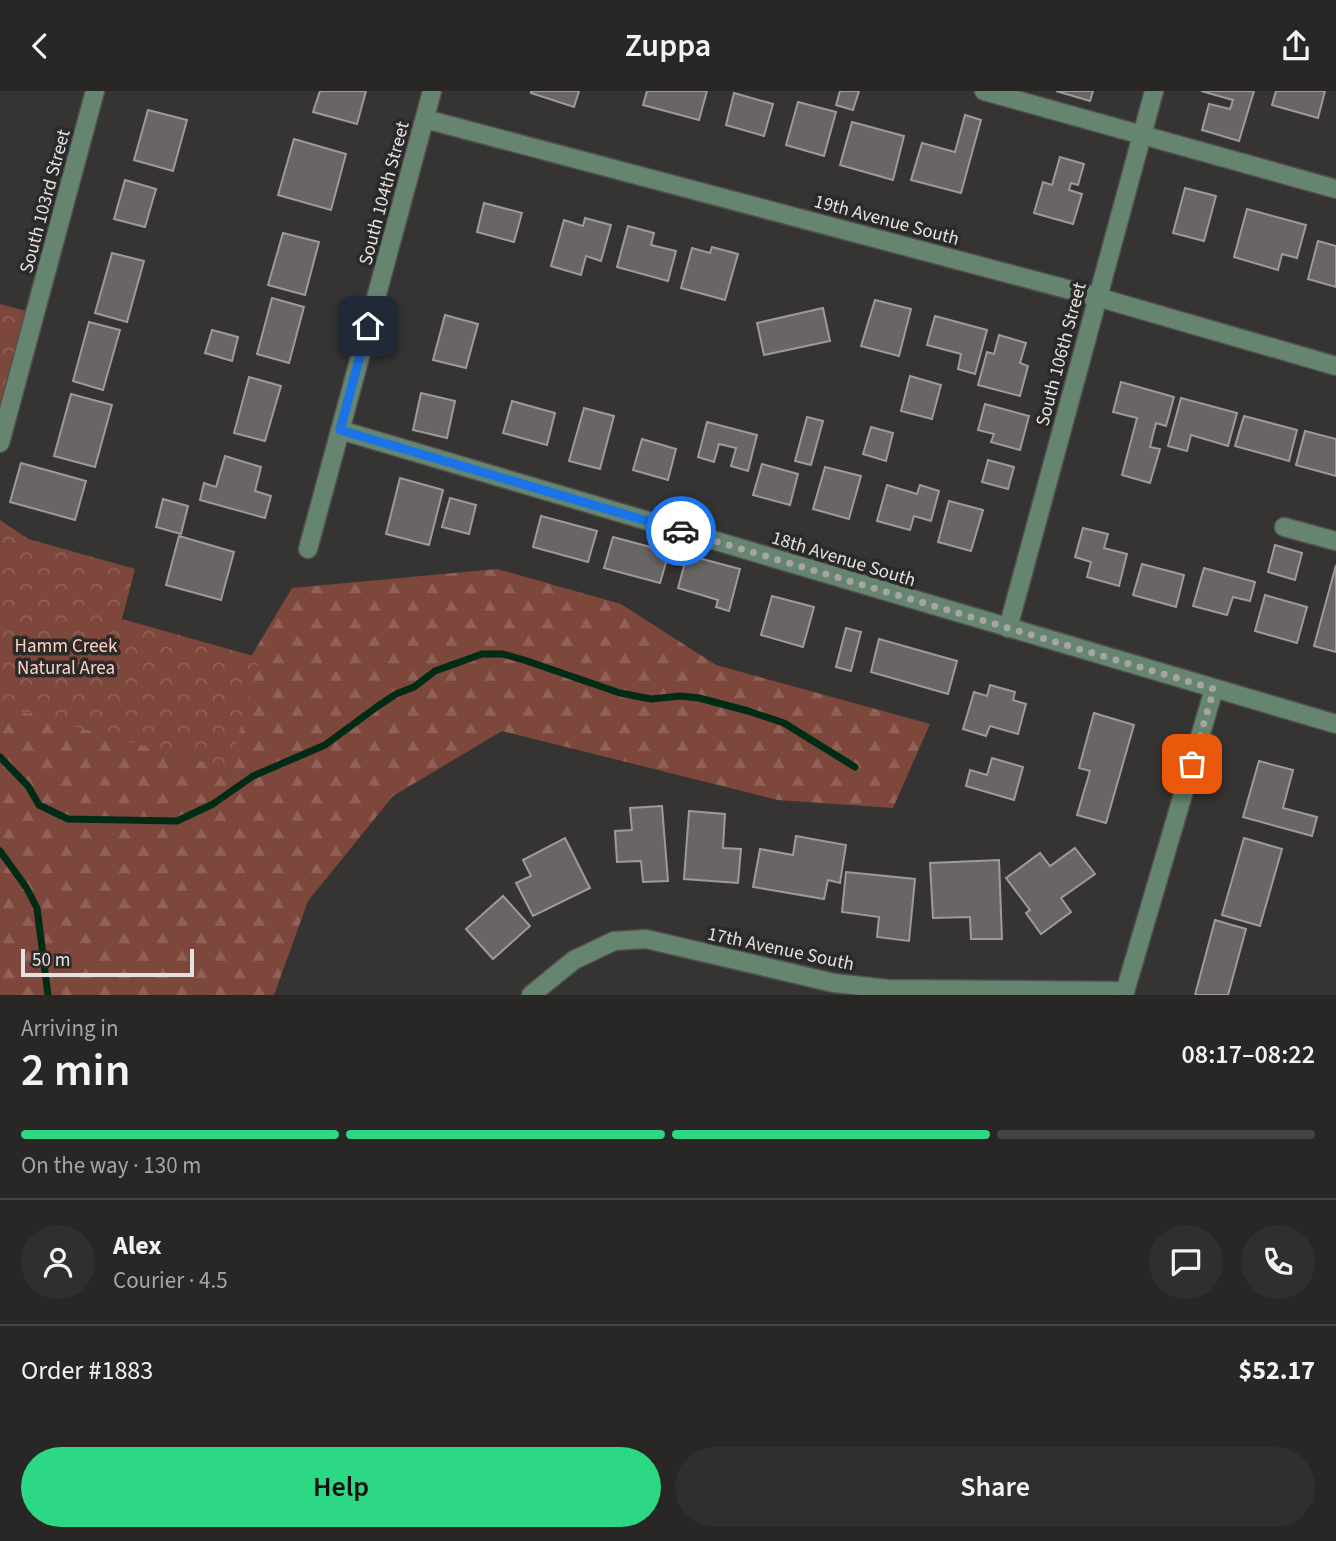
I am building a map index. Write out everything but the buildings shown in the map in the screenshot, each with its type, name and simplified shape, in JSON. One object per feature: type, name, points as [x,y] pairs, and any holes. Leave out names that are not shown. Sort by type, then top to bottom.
[{"type":"street","name":"South 103rd Street","points":[[0,443],[95,91]]},
{"type":"street","name":"South 104th Street","points":[[308,549],[432,91]]},
{"type":"street","points":[[984,91],[1336,189]]},
{"type":"street","name":"South 106th Street","points":[[1008,628],[1154,91]]},
{"type":"street","name":"19th Avenue South","points":[[425,119],[1097,297],[1336,366]]},
{"type":"street","name":"18th Avenue South","points":[[340,430],[1336,725]]},
{"type":"street","points":[[1284,527],[1336,541]]},
{"type":"street","points":[[1125,993],[1214,689]]},
{"type":"street","name":"17th Avenue South","points":[[531,995],[574,960],[614,941],[646,939],[786,973],[861,986],[888,989],[1125,993]]},
{"type":"green space","points":[[0,304],[27,311],[0,406]]},
{"type":"green space","points":[[0,520],[77,572],[82,647],[231,690],[292,588],[497,569],[621,604],[716,665],[930,724],[893,808],[778,800],[502,731],[393,796],[308,901],[274,995],[0,995]]},
{"type":"green space","name":"Hamm Creek Natural Area","points":[[0,531],[135,569],[122,619],[260,658],[229,769],[0,706]]},
{"type":"waterway","points":[[0,757],[28,786],[39,805],[68,819],[177,821],[213,804],[253,776],[325,745],[378,706],[396,694],[414,687],[435,671],[482,654],[503,654],[620,693],[651,699],[681,696],[699,698],[748,711],[784,723],[855,767]]},
{"type":"waterway","points":[[0,851],[26,887],[37,908],[48,995]]},
{"type":"way so far","points":[[681,531],[1214,689],[1192,764]]},
{"type":"route","points":[[368,326],[340,430],[681,531]]}]
